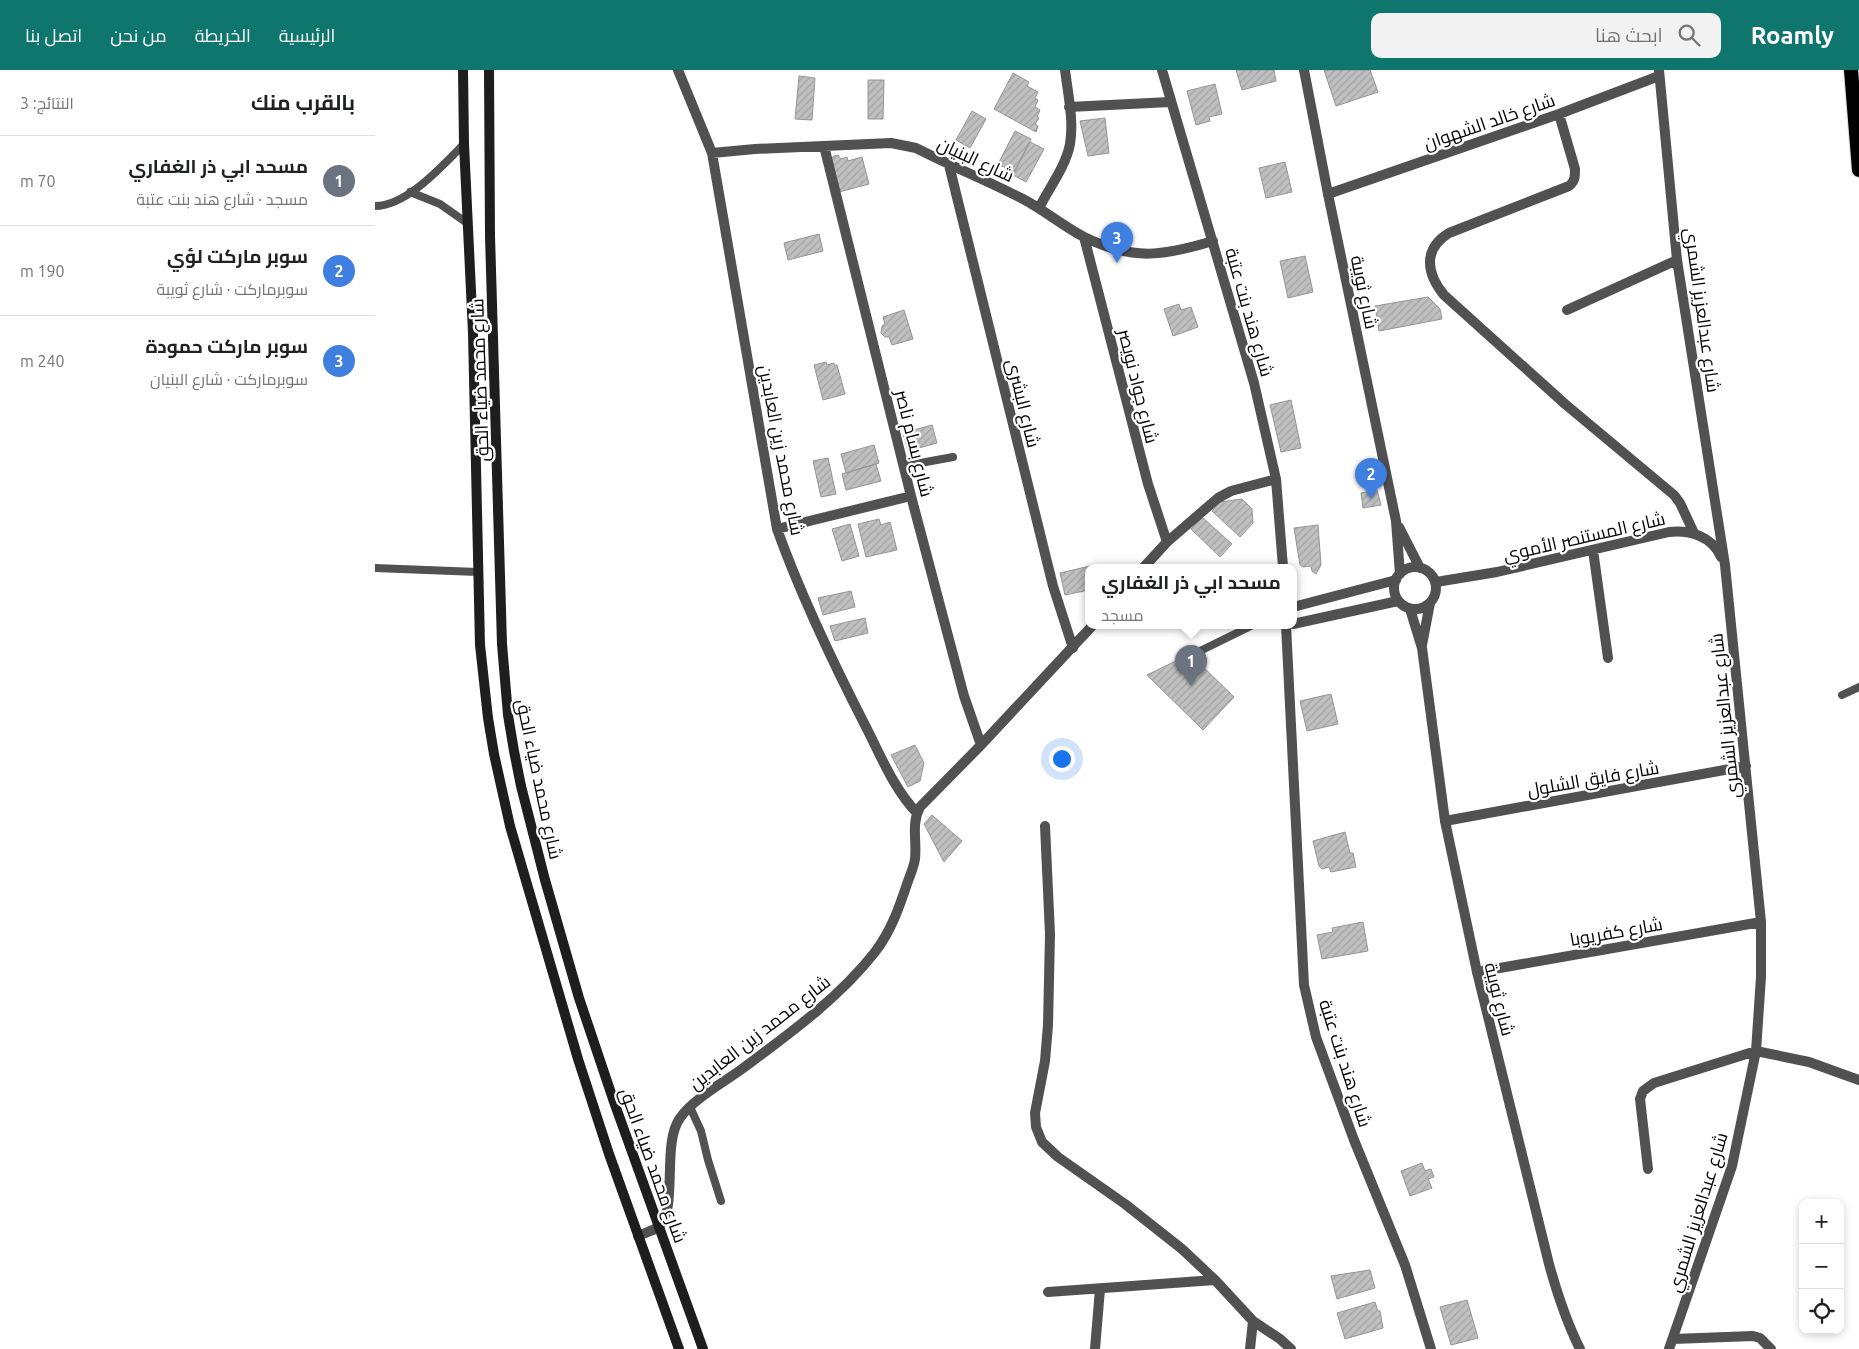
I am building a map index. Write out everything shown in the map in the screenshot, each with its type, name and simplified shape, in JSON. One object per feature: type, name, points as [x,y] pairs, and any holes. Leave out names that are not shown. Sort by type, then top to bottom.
[{"type":"highway","points":[[1851,70],[1859,170]]},
{"type":"main road","name":"شارع محمد ضياء الحق","points":[[463,70],[467,223],[473,333],[478,572],[483,682],[488,718],[501,790],[558,993],[600,1126],[679,1349]]},
{"type":"main road","name":"شارع محمد ضياء الحق","points":[[489,70],[490,236],[502,644],[509,715],[521,786],[562,939],[598,1056],[703,1349]]},
{"type":"street","name":"شارع محمد زين العابدين","points":[[659,1227],[668,1205],[671,1144],[679,1119],[690,1106],[772,1047],[807,1019],[841,989],[875,952],[892,924],[913,868],[916,851],[915,825],[917,812],[899,790],[841,678],[791,567],[777,529],[711,152],[678,70]]},
{"type":"street","points":[[1039,208],[1067,154],[1071,136],[1065,70]]},
{"type":"street","name":"شارع هند بنت عتبة","points":[[1162,70],[1254,383],[1276,479],[1283,564]]},
{"type":"street","name":"شارع ثويبة","points":[[1305,70],[1328,194],[1396,521],[1398,577]]},
{"type":"street","name":"شارع خالد الشهوان","points":[[1328,194],[1559,114],[1659,73]]},
{"type":"street","name":"شارع عبدالعزيز الشمري","points":[[1659,73],[1677,260],[1725,565],[1761,922],[1761,977],[1755,1051],[1732,1166],[1671,1344]]},
{"type":"street","points":[[1069,107],[1170,102]]},
{"type":"street","points":[[1559,114],[1575,169],[1573,183],[1442,237],[1432,249],[1430,257],[1433,278],[1444,295],[1565,404],[1674,495],[1684,510],[1694,533],[1707,540],[1718,551],[1725,565]]},
{"type":"street","name":"شارع البنيان","points":[[711,152],[891,142],[916,148],[1039,208],[1084,237],[1125,252],[1144,255],[1164,254],[1213,241]]},
{"type":"street","name":"شارع بسام ناصر","points":[[824,146],[911,496],[964,696],[981,746]]},
{"type":"street","name":"شارع البشرى","points":[[949,165],[1051,577],[1073,648]]},
{"type":"street","name":"شارع جواد نويصر","points":[[1084,237],[1148,484],[1167,542]]},
{"type":"street","points":[[1567,310],[1677,260]]},
{"type":"street","points":[[1147,564],[1167,542],[1218,498],[1242,488],[1276,479]]},
{"type":"street","points":[[777,529],[911,496]]},
{"type":"street","name":"شارع ثويبة","points":[[1396,521],[1420,568]]},
{"type":"street","name":"شارع المستنصر الأموي","points":[[1436,582],[1497,572],[1669,532],[1694,533]]},
{"type":"street","points":[[1593,550],[1608,658]]},
{"type":"street","points":[[1420,568],[1432,576],[1436,582],[1435,597],[1431,603],[1417,610],[1410,609],[1398,601],[1394,587],[1398,577],[1406,569],[1420,568]]},
{"type":"street","points":[[1297,606],[1398,577]]},
{"type":"street","points":[[1297,623],[1398,601]]},
{"type":"street","name":"شارع ثويبة","points":[[1422,648],[1431,603]]},
{"type":"street","name":"شارع ثويبة","points":[[1410,609],[1422,648],[1445,822],[1477,972],[1558,1297],[1580,1349]]},
{"type":"street","points":[[917,812],[1090,629]]},
{"type":"street","name":"شارع هند بنت عتبة","points":[[1289,629],[1304,985],[1316,1037],[1354,1140],[1405,1265],[1431,1349]]},
{"type":"street","name":"شارع فايق الشلول","points":[[1445,822],[1746,766]]},
{"type":"street","points":[[1045,826],[1050,934],[1048,1007],[1045,1060],[1035,1113],[1036,1127],[1042,1142],[1058,1157],[1153,1225],[1182,1249],[1215,1280],[1253,1321],[1280,1339],[1291,1349]]},
{"type":"street","name":"شارع كفريوبا","points":[[1477,972],[1761,922]]},
{"type":"street","points":[[1648,1169],[1640,1099],[1643,1092],[1654,1083],[1755,1051],[1809,1062],[1859,1080]]},
{"type":"street","points":[[638,1236],[659,1227]]},
{"type":"street","points":[[1048,1292],[1215,1280]]},
{"type":"street","points":[[1095,1349],[1100,1288]]},
{"type":"street","points":[[1250,1349],[1253,1321]]},
{"type":"street","points":[[1671,1344],[1753,1336],[1760,1338],[1771,1349]]},
{"type":"lane","points":[[375,206],[387,205],[410,192],[438,170],[464,144]]},
{"type":"lane","points":[[410,192],[440,204],[467,223]]},
{"type":"lane","points":[[904,466],[953,456]]},
{"type":"lane","points":[[375,568],[478,572]]},
{"type":"lane","points":[[1200,651],[1245,629]]},
{"type":"lane","points":[[1842,695],[1859,687]]},
{"type":"lane","points":[[690,1106],[701,1131],[721,1200]]},
{"type":"building","points":[[1236,70],[1274,70],[1276,81],[1242,90]]},
{"type":"building","points":[[1324,70],[1370,70],[1378,92],[1336,106]]},
{"type":"building","points":[[1013,73],[1029,82],[1027,86],[1038,92],[1035,98],[1038,100],[1035,107],[1040,110],[1037,117],[1039,118],[1035,124],[1038,126],[1036,132],[994,109]]},
{"type":"building","points":[[799,76],[815,78],[812,120],[795,119]]},
{"type":"building","points":[[868,80],[884,80],[883,119],[868,119]]},
{"type":"building","points":[[1215,84],[1222,114],[1209,117],[1210,121],[1196,125],[1187,91]]},
{"type":"building","points":[[972,111],[986,119],[970,148],[956,140]]},
{"type":"building","points":[[1105,118],[1109,153],[1088,156],[1080,121]]},
{"type":"building","points":[[1015,131],[1031,139],[1014,172],[998,164]]},
{"type":"building","points":[[1030,142],[1044,149],[1026,182],[1013,175]]},
{"type":"building","points":[[838,155],[841,159],[847,157],[848,161],[862,157],[869,184],[839,192],[834,165],[831,159]]},
{"type":"building","points":[[1285,162],[1292,192],[1266,198],[1259,168]]},
{"type":"building","points":[[819,234],[823,251],[788,260],[784,243]]},
{"type":"building","points":[[1305,256],[1313,292],[1288,298],[1280,261]]},
{"type":"building","points":[[1428,297],[1440,309],[1442,319],[1379,331],[1375,306]]},
{"type":"building","points":[[1179,304],[1181,310],[1191,307],[1198,327],[1173,336],[1164,309]]},
{"type":"building","points":[[904,310],[913,339],[892,345],[889,337],[885,337],[881,333],[882,326],[885,324],[883,317]]},
{"type":"building","points":[[826,362],[827,365],[834,363],[834,365],[837,365],[845,394],[823,400],[814,365]]},
{"type":"building","points":[[1291,400],[1301,448],[1281,452],[1270,405]]},
{"type":"building","points":[[932,425],[937,443],[908,451],[903,433]]},
{"type":"building","points":[[874,445],[879,463],[846,473],[841,454]]},
{"type":"building","points":[[828,458],[836,494],[821,497],[813,461]]},
{"type":"building","points":[[876,464],[881,481],[846,490],[842,474]]},
{"type":"building","points":[[1377,490],[1381,505],[1363,508],[1361,493]]},
{"type":"building","points":[[1242,499],[1252,509],[1253,523],[1240,537],[1212,511],[1220,502]]},
{"type":"building","points":[[1202,517],[1232,544],[1220,557],[1191,529]]},
{"type":"building","points":[[879,519],[881,525],[890,522],[897,550],[866,557],[858,524]]},
{"type":"building","points":[[850,524],[859,556],[842,561],[832,529]]},
{"type":"building","points":[[1318,525],[1321,565],[1316,574],[1312,571],[1311,566],[1303,567],[1300,565],[1294,528]]},
{"type":"building","points":[[1085,567],[1085,591],[1065,595],[1060,573]]},
{"type":"building","points":[[851,591],[855,607],[823,615],[818,598]]},
{"type":"building","points":[[865,618],[868,633],[835,641],[830,626]]},
{"type":"building","points":[[1190,654],[1234,697],[1203,730],[1147,675]]},
{"type":"building","points":[[1331,694],[1338,724],[1307,731],[1300,701]]},
{"type":"building","points":[[915,745],[924,763],[920,781],[908,787],[891,755]]},
{"type":"building","points":[[932,815],[962,841],[944,862],[924,824]]},
{"type":"building","points":[[1345,832],[1350,853],[1353,853],[1356,867],[1331,872],[1329,867],[1322,869],[1319,866],[1313,841]]},
{"type":"building","points":[[1363,922],[1368,951],[1322,959],[1317,935],[1333,932],[1332,928]]},
{"type":"building","points":[[1422,1163],[1425,1171],[1431,1169],[1434,1177],[1428,1179],[1432,1188],[1410,1196],[1401,1171]]},
{"type":"building","points":[[1370,1270],[1375,1288],[1337,1299],[1331,1276]]},
{"type":"building","points":[[1467,1300],[1478,1338],[1451,1345],[1440,1307]]},
{"type":"building","points":[[1375,1302],[1378,1311],[1380,1311],[1383,1328],[1345,1339],[1337,1313]]},
{"type":"place","name":"سوبر ماركت حمودة","points":[[1117,263]]},
{"type":"place","name":"سوبر ماركت لؤي","points":[[1371,499]]},
{"type":"place","name":"مسحد ابي ذر الغفاري","points":[[1191,686]]}]
